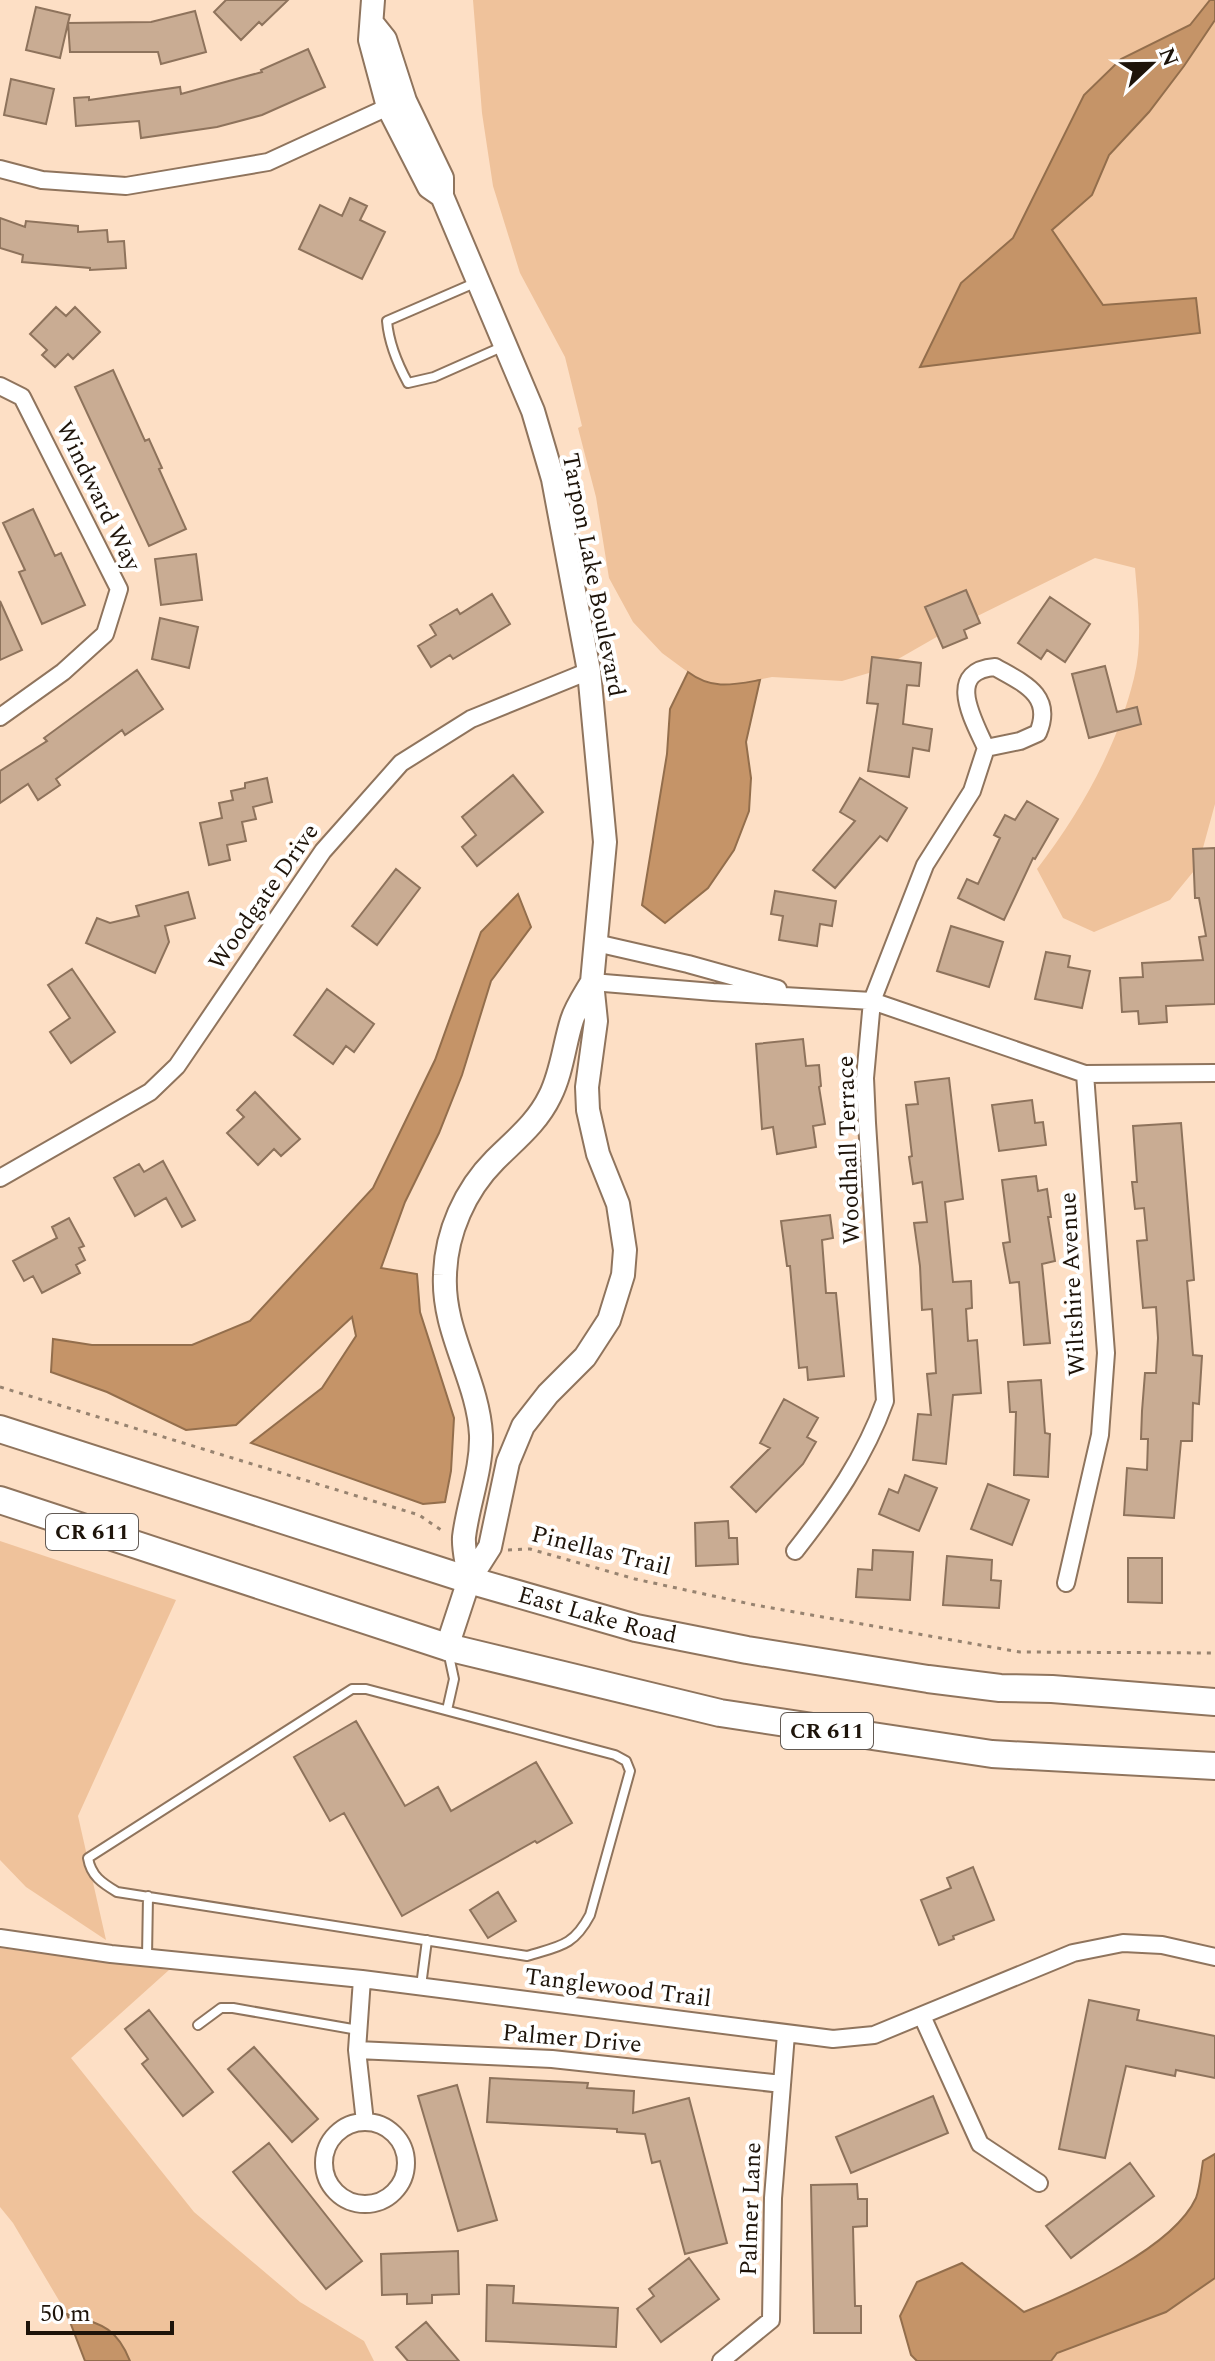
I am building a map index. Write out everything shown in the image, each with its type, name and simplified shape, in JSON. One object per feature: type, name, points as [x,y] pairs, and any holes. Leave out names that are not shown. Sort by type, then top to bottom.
[{"type":"main road","name":"East Lake Road","points":[[0,1429],[469,1580],[636,1628],[839,1666],[1000,1688],[1215,1702]]},
{"type":"main road","name":"CR 611","points":[[0,1500],[447,1647],[720,1713],[992,1754],[1054,1760],[1215,1766]]},
{"type":"street","name":"Tarpon Lake Boulevard","points":[[373,0],[370,40],[388,107],[429,187],[442,196]]},
{"type":"street","name":"Tarpon Lake Boulevard","points":[[373,24],[385,39],[405,101],[442,178],[442,196],[533,411],[553,479],[589,671],[605,842],[592,982],[596,1021],[587,1087],[588,1110],[598,1154],[610,1180],[623,1225],[623,1275],[617,1300],[598,1338],[523,1426],[508,1462],[490,1547],[469,1580]]},
{"type":"street","points":[[0,169],[42,180],[126,186],[268,162],[388,107]]},
{"type":"street","name":"Windward Way","points":[[0,386],[22,397],[119,589],[105,634],[63,672],[0,717]]},
{"type":"street","points":[[995,667],[1032,689],[1039,699],[1044,718],[1038,733],[1020,741],[986,748],[971,715],[966,689],[971,676],[983,668],[995,667]]},
{"type":"street","name":"Woodgate Drive","points":[[0,1178],[150,1092],[177,1066],[323,851],[401,763],[471,719],[589,671]]},
{"type":"street","name":"Woodhall Terrace","points":[[795,1551],[839,1494],[879,1419],[885,1401],[865,1078],[872,1001],[925,865],[972,791],[986,748]]},
{"type":"street","points":[[596,943],[688,964],[806,997]]},
{"type":"street","name":"Tarpon Lake Boulevard","points":[[469,1580],[464,1539],[480,1460],[481,1439],[476,1398],[449,1319],[445,1294],[447,1253],[463,1204],[483,1173],[527,1132],[550,1097],[573,1018],[592,982]]},
{"type":"street","points":[[592,982],[872,1001],[1085,1074],[1215,1073]]},
{"type":"street","name":"Wiltshire Avenue","points":[[1066,1583],[1100,1435],[1106,1353],[1085,1074]]},
{"type":"street","points":[[447,1647],[469,1580]]},
{"type":"street","name":"Tanglewood Trail","points":[[0,1938],[147,1958],[362,1979],[833,2039],[874,2035],[1073,1953],[1123,1943],[1162,1945],[1215,1957]]},
{"type":"street","points":[[362,1979],[357,2050],[365,2122]]},
{"type":"street","points":[[922,2016],[980,2144],[1039,2183]]},
{"type":"street","name":"Palmer Lane","points":[[721,2361],[771,2320],[773,2198],[786,2034]]},
{"type":"street","name":"Palmer Drive","points":[[357,2050],[552,2059],[782,2084]]},
{"type":"street","points":[[365,2122],[390,2130],[405,2152],[407,2166],[397,2190],[387,2199],[374,2204],[347,2200],[328,2181],[324,2168],[325,2154],[339,2131],[351,2124],[365,2122]]},
{"type":"lane","points":[[478,282],[387,321],[388,340],[408,383],[434,377],[505,345]]},
{"type":"lane","points":[[447,1647],[454,1679],[447,1710]]},
{"type":"lane","points":[[352,1689],[366,1689],[615,1755],[626,1761],[630,1771],[590,1915],[581,1933],[572,1941],[527,1956],[148,1896],[117,1892],[99,1881],[89,1868],[88,1858],[352,1689]]},
{"type":"lane","points":[[147,1958],[148,1896]]},
{"type":"lane","points":[[421,1987],[427,1940]]},
{"type":"lane","points":[[198,2025],[221,2008],[233,2008],[358,2030]]},
{"type":"path","points":[[0,1387],[419,1515],[447,1534],[464,1539]]},
{"type":"path","name":"Pinellas Trail","points":[[490,1547],[530,1549],[635,1579],[755,1605],[1020,1652],[1215,1653]]},
{"type":"shaded area","points":[[473,0],[1210,0],[1190,25],[1121,59],[1084,95],[1013,238],[961,283],[921,366],[1196,298],[1103,305],[1051,230],[1092,195],[1109,155],[1149,112],[1215,20],[1215,804],[1198,866],[1170,900],[1094,932],[1063,918],[1037,869],[1095,779],[1127,704],[1138,651],[1135,568],[1095,558],[947,631],[879,670],[842,681],[772,677],[723,687],[700,681],[662,653],[633,622],[609,578],[596,497],[578,428],[582,426],[565,357],[520,273],[493,186],[482,113]]},
{"type":"shaded area","points":[[1210,0],[1215,0],[1215,20],[1184,66],[1149,112],[1109,155],[1092,195],[1052,230],[1103,305],[1196,298],[1200,333],[920,367],[961,283],[1013,238],[1084,95],[1121,59],[1190,25]]},
{"type":"shaded area","points":[[688,672],[714,684],[760,680],[746,742],[751,778],[749,811],[734,850],[708,888],[665,923],[642,905],[667,754],[670,709]]},
{"type":"shaded area","points":[[518,894],[531,927],[491,981],[462,1075],[439,1133],[405,1202],[381,1268],[417,1274],[420,1312],[454,1418],[451,1471],[445,1502],[423,1504],[251,1443],[322,1388],[356,1336],[352,1317],[236,1425],[186,1430],[107,1392],[51,1372],[53,1339],[92,1345],[192,1345],[250,1321],[373,1188],[435,1060],[481,932]]},
{"type":"shaded area","points":[[0,1541],[176,1600],[78,1816],[106,1940],[26,1887],[0,1860]]},
{"type":"shaded area","points":[[0,1948],[169,1970],[71,2058],[194,2212],[300,2302],[364,2341],[374,2361],[130,2361],[113,2333],[67,2314],[13,2223],[0,2207]]},
{"type":"shaded area","points":[[1215,2154],[1215,2278],[1166,2312],[1057,2353],[1051,2361],[917,2361],[911,2355],[900,2316],[917,2282],[962,2263],[1024,2312],[1045,2303],[1120,2266],[1166,2234],[1196,2198],[1203,2161]]},
{"type":"shaded area","points":[[1215,2278],[1215,2361],[1051,2361],[1057,2353],[1166,2312]]},
{"type":"shaded area","points":[[67,2314],[113,2333],[130,2361],[85,2361]]},
{"type":"building","points":[[226,0],[288,0],[241,40],[214,12]]},
{"type":"building","points":[[36,7],[70,15],[60,58],[26,50]]},
{"type":"building","points":[[195,11],[206,52],[161,64],[158,52],[70,52],[68,23],[151,22]]},
{"type":"building","points":[[308,49],[325,87],[262,115],[217,127],[141,138],[139,121],[76,126],[74,98],[89,97],[89,100],[180,87],[181,94],[262,72]]},
{"type":"building","points":[[11,79],[54,89],[46,124],[4,115]]},
{"type":"building","points":[[350,198],[367,206],[360,220],[385,232],[362,279],[299,249],[320,205],[342,216]]},
{"type":"building","points":[[0,218],[25,227],[26,221],[78,226],[78,232],[107,230],[108,242],[124,241],[126,268],[90,270],[22,262],[23,255],[0,248]]},
{"type":"building","points":[[56,307],[66,316],[75,307],[100,332],[73,359],[68,354],[55,367],[42,355],[47,350],[30,334]]},
{"type":"building","points":[[113,370],[145,441],[149,439],[186,529],[149,546],[75,387]]},
{"type":"building","points":[[33,509],[55,556],[61,553],[85,605],[42,624],[19,572],[25,570],[3,523]]},
{"type":"building","points":[[196,554],[202,600],[161,605],[155,559]]},
{"type":"building","points":[[966,590],[980,623],[964,630],[967,638],[943,648],[925,607]]},
{"type":"building","points":[[492,594],[510,624],[453,659],[450,655],[431,667],[418,646],[436,635],[430,625],[457,609],[460,614]]},
{"type":"building","points":[[1050,597],[1090,624],[1065,662],[1047,650],[1041,659],[1018,643]]},
{"type":"building","points":[[0,601],[22,650],[0,660]]},
{"type":"building","points":[[160,618],[198,627],[189,668],[152,659]]},
{"type":"building","points":[[872,657],[921,663],[919,686],[907,685],[903,724],[932,729],[929,751],[913,748],[909,777],[868,771],[878,704],[867,703]]},
{"type":"building","points":[[1105,666],[1117,712],[1137,707],[1141,724],[1089,738],[1072,674]]},
{"type":"building","points":[[137,670],[163,709],[125,735],[122,730],[56,779],[60,785],[38,800],[28,784],[0,803],[0,771],[47,741],[44,738]]},
{"type":"building","points":[[513,775],[543,812],[477,866],[462,847],[476,835],[462,817]]},
{"type":"building","points":[[267,778],[272,802],[253,807],[256,819],[242,822],[246,841],[227,845],[230,860],[209,865],[200,823],[222,818],[219,803],[233,800],[231,791],[245,788],[245,783]]},
{"type":"building","points":[[860,778],[907,808],[887,841],[880,836],[835,888],[813,870],[855,821],[840,812]]},
{"type":"building","points":[[1027,801],[1058,819],[1033,858],[1004,920],[958,898],[967,879],[978,884],[1000,838],[994,835],[1005,815],[1015,820]]},
{"type":"building","points":[[1215,848],[1215,1004],[1166,1006],[1167,1022],[1139,1024],[1138,1011],[1122,1012],[1120,978],[1143,977],[1142,963],[1203,960],[1199,937],[1206,936],[1199,898],[1195,898],[1193,849]]},
{"type":"building","points":[[396,869],[420,888],[377,945],[352,926]]},
{"type":"building","points":[[775,891],[836,901],[832,926],[820,924],[817,946],[779,940],[783,916],[771,914]]},
{"type":"building","points":[[188,892],[195,918],[165,926],[169,942],[155,973],[86,943],[97,918],[110,923],[139,916],[136,906]]},
{"type":"building","points":[[951,926],[1003,942],[989,987],[937,971]]},
{"type":"building","points":[[1046,952],[1070,956],[1068,967],[1090,971],[1082,1008],[1035,999]]},
{"type":"building","points":[[72,969],[115,1032],[71,1063],[50,1032],[70,1018],[48,985]]},
{"type":"building","points":[[327,989],[374,1024],[354,1052],[346,1046],[333,1064],[294,1035]]},
{"type":"building","points":[[803,1039],[806,1066],[819,1065],[825,1124],[813,1126],[816,1147],[777,1154],[773,1127],[762,1129],[756,1044]]},
{"type":"building","points":[[949,1078],[963,1199],[945,1202],[953,1282],[971,1281],[972,1308],[966,1309],[968,1341],[977,1340],[981,1393],[953,1395],[946,1464],[913,1460],[918,1414],[931,1415],[927,1374],[936,1373],[932,1309],[922,1310],[914,1223],[927,1222],[922,1182],[913,1184],[906,1105],[918,1104],[915,1082]]},
{"type":"building","points":[[255,1092],[300,1139],[281,1156],[274,1149],[258,1165],[227,1133],[244,1117],[237,1110]]},
{"type":"building","points":[[1032,1100],[1035,1123],[1043,1122],[1046,1145],[999,1151],[992,1105]]},
{"type":"building","points":[[1181,1123],[1194,1280],[1187,1281],[1193,1355],[1202,1356],[1199,1404],[1193,1403],[1192,1441],[1181,1441],[1174,1518],[1124,1515],[1127,1468],[1147,1470],[1148,1439],[1141,1439],[1145,1373],[1156,1373],[1158,1338],[1156,1307],[1143,1308],[1137,1241],[1147,1240],[1144,1208],[1135,1209],[1132,1182],[1137,1182],[1133,1126]]},
{"type":"building","points":[[163,1161],[195,1220],[182,1227],[166,1198],[135,1216],[114,1178],[139,1164],[144,1172]]},
{"type":"building","points":[[1036,1176],[1038,1191],[1047,1189],[1055,1261],[1042,1264],[1050,1343],[1024,1345],[1019,1282],[1010,1283],[1003,1243],[1010,1242],[1002,1180]]},
{"type":"building","points":[[830,1215],[833,1238],[822,1240],[826,1293],[836,1293],[844,1376],[808,1380],[807,1367],[799,1368],[790,1266],[787,1266],[781,1221]]},
{"type":"building","points":[[69,1218],[84,1246],[79,1248],[85,1260],[76,1265],[80,1273],[42,1293],[33,1276],[24,1281],[13,1261],[57,1238],[52,1227]]},
{"type":"building","points":[[1041,1380],[1045,1433],[1050,1434],[1048,1477],[1014,1475],[1016,1412],[1010,1412],[1008,1382]]},
{"type":"building","points":[[784,1399],[818,1418],[807,1437],[816,1442],[803,1464],[756,1512],[731,1487],[770,1448],[760,1443]]},
{"type":"building","points":[[905,1475],[937,1488],[919,1531],[879,1514],[889,1489],[898,1493]]},
{"type":"building","points":[[988,1484],[1029,1500],[1012,1545],[971,1529]]},
{"type":"building","points":[[728,1521],[729,1538],[737,1538],[738,1564],[696,1566],[695,1523]]},
{"type":"building","points":[[873,1550],[913,1552],[910,1600],[856,1597],[858,1569],[872,1570]]},
{"type":"building","points":[[947,1556],[992,1560],[991,1580],[1001,1581],[999,1608],[943,1605]]},
{"type":"building","points":[[1128,1558],[1162,1558],[1162,1603],[1128,1602]]},
{"type":"building","points":[[356,1721],[405,1806],[438,1787],[451,1811],[536,1762],[572,1823],[402,1916],[344,1813],[330,1821],[294,1757]]},
{"type":"building","points":[[973,1867],[994,1920],[953,1936],[954,1939],[939,1945],[921,1900],[951,1888],[947,1878]]},
{"type":"building","points":[[498,1892],[516,1921],[488,1938],[470,1910]]},
{"type":"building","points":[[1089,2000],[1139,2010],[1137,2020],[1215,2036],[1215,2078],[1176,2070],[1175,2076],[1126,2066],[1105,2158],[1059,2149]]},
{"type":"building","points":[[149,2010],[213,2092],[183,2116],[142,2064],[148,2059],[125,2029]]},
{"type":"building","points":[[254,2047],[318,2119],[292,2142],[228,2069]]},
{"type":"building","points":[[490,2078],[588,2083],[587,2088],[634,2091],[633,2113],[689,2098],[727,2243],[685,2254],[660,2161],[652,2163],[645,2134],[617,2132],[617,2129],[487,2122]]},
{"type":"building","points":[[457,2085],[497,2220],[458,2231],[418,2096]]},
{"type":"building","points":[[933,2096],[948,2133],[851,2173],[836,2137]]},
{"type":"building","points":[[269,2143],[362,2261],[326,2289],[233,2172]]},
{"type":"building","points":[[1130,2163],[1154,2196],[1071,2258],[1046,2226]]},
{"type":"building","points":[[857,2184],[858,2199],[867,2199],[867,2226],[853,2227],[855,2306],[861,2306],[861,2333],[814,2333],[811,2185]]},
{"type":"building","points":[[458,2251],[459,2294],[432,2295],[432,2303],[407,2304],[407,2294],[382,2295],[381,2254]]},
{"type":"building","points":[[689,2258],[719,2299],[661,2342],[637,2309],[654,2296],[649,2289]]},
{"type":"building","points":[[487,2285],[514,2286],[513,2303],[618,2308],[616,2347],[486,2341]]},
{"type":"building","points":[[426,2322],[459,2361],[408,2361],[396,2347]]}]
